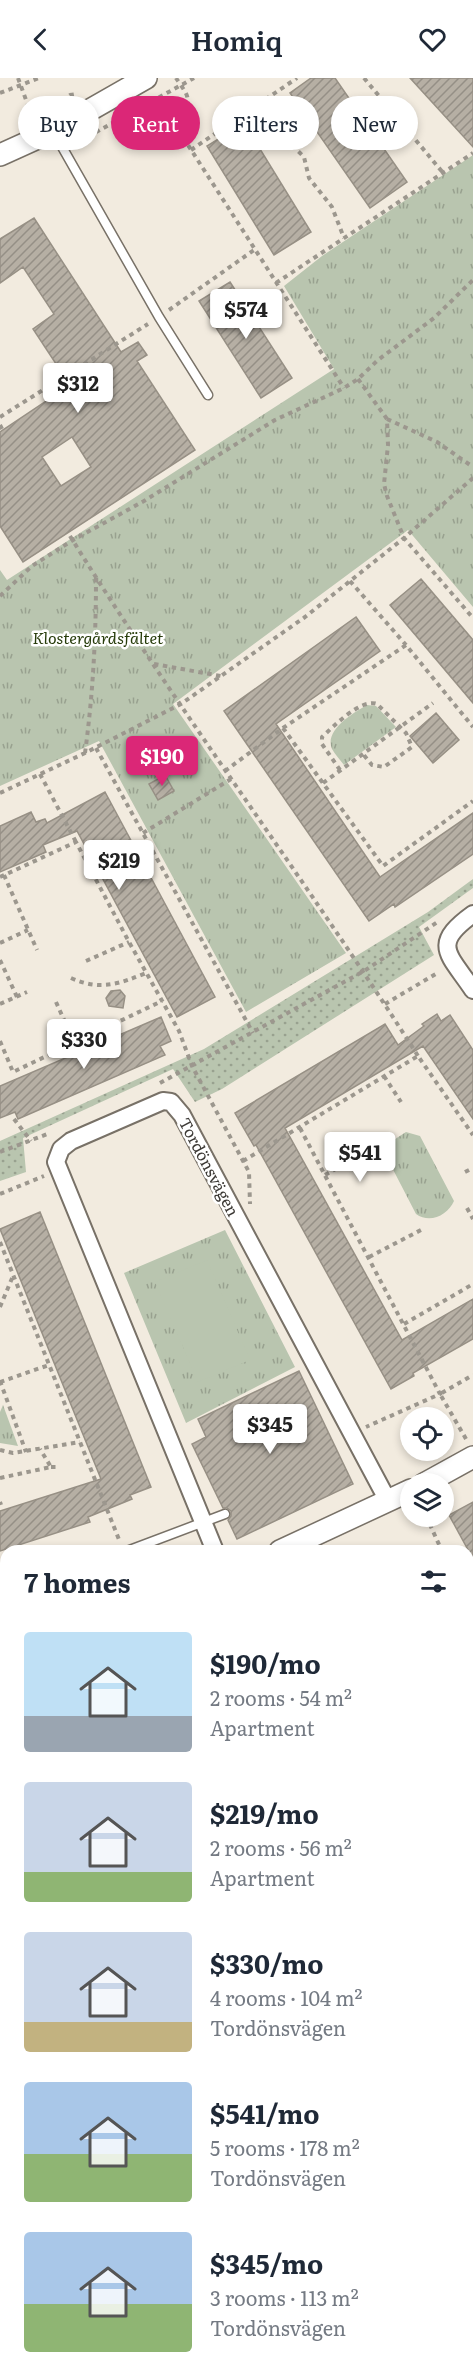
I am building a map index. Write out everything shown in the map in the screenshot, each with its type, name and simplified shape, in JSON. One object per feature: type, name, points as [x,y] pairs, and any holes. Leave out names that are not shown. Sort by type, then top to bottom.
[{"type":"street","points":[[99,104],[146,78]]},
{"type":"street","points":[[0,155],[18,147]]},
{"type":"street","points":[[473,914],[453,930],[447,939],[447,949],[473,990]]},
{"type":"street","name":"Tordönsvägen","points":[[59,1170],[56,1162],[61,1149],[80,1136],[163,1101],[171,1102],[177,1107],[388,1501]]},
{"type":"street","points":[[59,1170],[213,1545]]},
{"type":"street","points":[[440,1473],[472,1452]]},
{"type":"street","points":[[293,1545],[400,1495]]},
{"type":"lane","points":[[56,150],[208,395]]},
{"type":"lane","points":[[142,1545],[225,1514]]},
{"type":"path","points":[[18,78],[26,96]]},
{"type":"path","points":[[0,93],[39,78]]},
{"type":"path","points":[[176,78],[187,96]]},
{"type":"path","points":[[181,86],[194,78]]},
{"type":"path","points":[[273,96],[297,78]]},
{"type":"path","points":[[364,78],[444,174]]},
{"type":"path","points":[[191,150],[344,388]]},
{"type":"path","points":[[297,150],[304,157],[309,178],[332,207],[344,238]]},
{"type":"path","points":[[276,283],[473,153]]},
{"type":"path","points":[[0,417],[159,318],[254,250]]},
{"type":"path","points":[[0,596],[32,566],[72,538],[144,501],[275,420],[358,380],[378,360],[434,318],[473,280]]},
{"type":"path","points":[[358,380],[387,419],[437,442],[473,467]]},
{"type":"path","points":[[387,419],[388,446],[384,484],[405,538],[473,618]]},
{"type":"path","points":[[0,793],[96,748],[181,704],[305,617],[405,538],[473,478]]},
{"type":"path","points":[[72,538],[96,578],[225,771],[364,971],[418,1056],[473,1135]]},
{"type":"path","points":[[85,753],[93,696],[96,578]]},
{"type":"path","points":[[350,581],[473,727]]},
{"type":"path","points":[[225,771],[283,728],[406,645]]},
{"type":"path","points":[[154,663],[221,676]]},
{"type":"path","points":[[340,770],[322,744],[322,737],[359,706],[372,702],[377,704],[401,728],[412,747],[384,767],[376,768],[363,754]]},
{"type":"path","points":[[323,783],[433,703]]},
{"type":"path","points":[[283,728],[343,815],[383,866],[473,801]]},
{"type":"path","points":[[96,748],[253,1033]]},
{"type":"path","points":[[40,774],[179,1031],[201,1084],[243,1161],[250,1180],[250,1213]]},
{"type":"path","points":[[143,833],[231,779]]},
{"type":"path","points":[[37,950],[2,876],[76,842]]},
{"type":"path","points":[[273,1022],[364,971],[443,918]]},
{"type":"path","points":[[0,943],[28,930]]},
{"type":"path","points":[[86,961],[129,942]]},
{"type":"path","points":[[0,960],[17,997]]},
{"type":"path","points":[[385,1004],[454,962]]},
{"type":"path","points":[[71,978],[93,985],[118,985],[146,973]]},
{"type":"path","points":[[0,1004],[27,992]]},
{"type":"path","points":[[0,1041],[13,1072],[162,1001]]},
{"type":"path","points":[[56,1002],[74,1042]]},
{"type":"path","points":[[243,1161],[418,1056]]},
{"type":"path","points":[[384,1076],[401,1102]]},
{"type":"path","points":[[14,1119],[31,1141]]},
{"type":"path","points":[[300,1128],[472,1452]]},
{"type":"path","points":[[325,1175],[374,1147]]},
{"type":"path","points":[[465,1173],[473,1168]]},
{"type":"path","points":[[0,1194],[59,1170]]},
{"type":"path","points":[[467,1208],[473,1219]]},
{"type":"path","points":[[369,1257],[421,1230]]},
{"type":"path","points":[[0,1242],[123,1545]]},
{"type":"path","points":[[0,1307],[14,1276]]},
{"type":"path","points":[[404,1324],[473,1284]]},
{"type":"path","points":[[26,1452],[0,1382],[49,1365]]},
{"type":"path","points":[[365,1428],[440,1394],[473,1375]]},
{"type":"path","points":[[1,1400],[6,1398]]},
{"type":"path","points":[[359,1418],[370,1437]]},
{"type":"path","points":[[0,1450],[13,1453],[26,1452],[80,1442]]},
{"type":"path","points":[[40,1449],[51,1467]]},
{"type":"path","points":[[0,1478],[57,1467]]},
{"type":"path","points":[[431,1527],[439,1545]]},
{"type":"green space","name":"Klostergårdsfältet","points":[[473,155],[473,607],[408,530],[173,704],[346,953],[246,1012],[99,741],[0,786],[0,570],[7,580],[334,369],[284,286],[322,256]]},
{"type":"green space","points":[[367,705],[376,706],[396,727],[344,765],[332,749],[332,735],[341,723]]},
{"type":"green space","points":[[473,879],[473,888],[419,927],[434,955],[222,1089],[195,1102],[173,1069],[23,1138],[26,1172],[0,1181],[0,1141],[204,1049],[428,912]]},
{"type":"green space","points":[[406,1132],[420,1136],[454,1201],[448,1210],[433,1218],[416,1214],[385,1154],[389,1143]]},
{"type":"green space","points":[[225,1230],[295,1367],[186,1423],[124,1273]]},
{"type":"green space","points":[[207,1260],[250,1360],[198,1382],[155,1282]]},
{"type":"green space","points":[[3,1405],[18,1446],[0,1443],[0,1412]]},
{"type":"building","points":[[311,78],[335,78],[347,96],[331,96],[331,150],[385,150],[407,182],[370,208],[319,135],[319,96],[292,96],[290,93]]},
{"type":"building","points":[[410,78],[473,78],[473,147],[442,113]]},
{"type":"building","points":[[212,143],[212,150],[261,150],[311,232],[274,255],[207,146]]},
{"type":"building","points":[[34,218],[121,352],[138,342],[147,355],[137,361],[195,450],[23,562],[0,526],[0,432],[70,385],[33,329],[54,314],[23,267],[0,283],[0,239]],"holes":[[[72,437],[91,467],[61,486],[42,457]]]},
{"type":"building","points":[[230,282],[292,378],[261,398],[199,301]]},
{"type":"building","points":[[421,579],[473,640],[473,703],[390,605]]},
{"type":"building","points":[[356,617],[380,651],[276,724],[380,877],[473,813],[473,854],[395,907],[394,904],[369,921],[224,711]]},
{"type":"building","points":[[436,713],[459,740],[433,763],[410,736]]},
{"type":"building","points":[[165,775],[174,791],[158,800],[149,784]]},
{"type":"building","points":[[105,792],[215,997],[177,1017],[77,831],[43,845],[46,852],[0,872],[0,826],[31,812],[36,822],[45,819],[47,823]]},
{"type":"building","points":[[120,990],[125,996],[123,1008],[109,1006],[106,998],[111,991]]},
{"type":"building","points":[[437,1014],[441,1021],[450,1015],[473,1050],[473,1119],[423,1046],[285,1128],[402,1340],[473,1299],[473,1339],[413,1373],[414,1376],[391,1389],[256,1145],[254,1146],[235,1113],[385,1024],[398,1045]]},
{"type":"building","points":[[161,1017],[171,1041],[160,1046],[165,1055],[18,1119],[15,1112],[0,1118],[0,1086]]},
{"type":"building","points":[[40,1212],[151,1487],[130,1495],[132,1499],[88,1517],[90,1522],[19,1545],[0,1545],[0,1511],[101,1479],[0,1229]]},
{"type":"building","points":[[299,1371],[353,1484],[237,1539],[228,1520],[231,1511],[223,1508],[192,1444],[206,1437],[198,1419]]},
{"type":"building","points":[[473,1502],[473,1545],[465,1545],[454,1524],[454,1512]]}]
